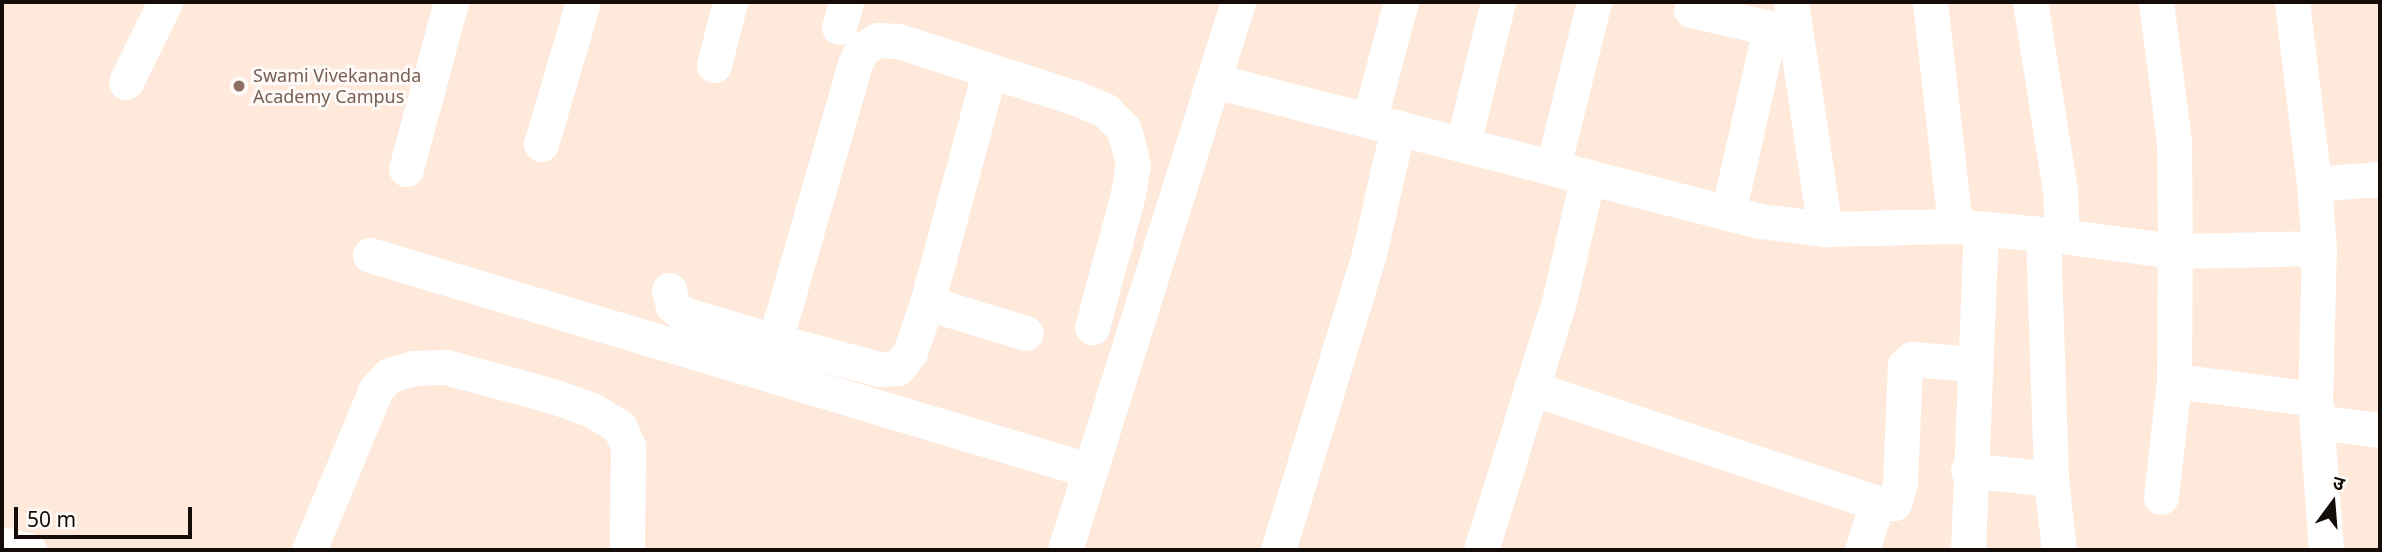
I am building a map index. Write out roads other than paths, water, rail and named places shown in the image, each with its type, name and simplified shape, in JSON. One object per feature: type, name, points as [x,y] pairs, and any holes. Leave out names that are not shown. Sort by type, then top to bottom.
[{"type":"street","points":[[126,82],[165,2]]},
{"type":"street","points":[[406,169],[451,2]]},
{"type":"street","points":[[541,144],[583,2]]},
{"type":"street","points":[[713,65],[730,2]]},
{"type":"street","points":[[1065,550],[1088,470],[1215,81],[1238,2]]},
{"type":"street","points":[[1278,550],[1369,254],[1401,2]]},
{"type":"street","points":[[1463,144],[1498,2]]},
{"type":"street","points":[[1553,167],[1594,2]]},
{"type":"street","points":[[1791,2],[1825,229]]},
{"type":"street","points":[[1930,2],[1968,227],[1973,365],[1968,470],[1968,550]]},
{"type":"street","points":[[2030,2],[2060,191],[2052,236],[2051,479],[2059,550]]},
{"type":"street","points":[[2156,2],[2175,141],[2174,381],[2161,497]]},
{"type":"street","points":[[2292,2],[2319,248],[2316,410],[2326,550]]},
{"type":"street","points":[[1691,10],[1770,28],[1728,213]]},
{"type":"street","points":[[775,341],[862,49],[878,40],[898,41],[1076,98],[1106,111],[1124,129],[1133,165],[1116,247],[1092,327]]},
{"type":"street","points":[[668,290],[673,306],[683,314],[878,369],[898,368],[910,352],[927,303],[990,70]]},
{"type":"street","points":[[1215,81],[1728,213],[1825,229],[1968,227],[2175,251],[2319,248]]},
{"type":"street","points":[[1481,550],[1559,301],[1588,176]]},
{"type":"street","points":[[2314,184],[2380,179]]},
{"type":"street","points":[[1116,247],[1156,258]]},
{"type":"street","points":[[370,255],[1088,470]]},
{"type":"street","points":[[927,303],[1026,333]]},
{"type":"street","points":[[1531,388],[1877,503],[1894,503],[1899,497],[1905,365],[1912,359],[1973,365]]},
{"type":"street","points":[[314,549],[376,389],[389,375],[446,368],[553,396],[592,410],[619,426],[628,446],[627,550]]},
{"type":"street","points":[[2174,381],[2316,410],[2380,430]]},
{"type":"street","points":[[1968,470],[2051,479]]},
{"type":"street","points":[[1862,550],[1877,503]]},
{"type":"street","points":[[2,544],[29,550]]},
{"type":"place","name":"Swami Vivekananda Academy Campus","points":[[239,86]]}]
